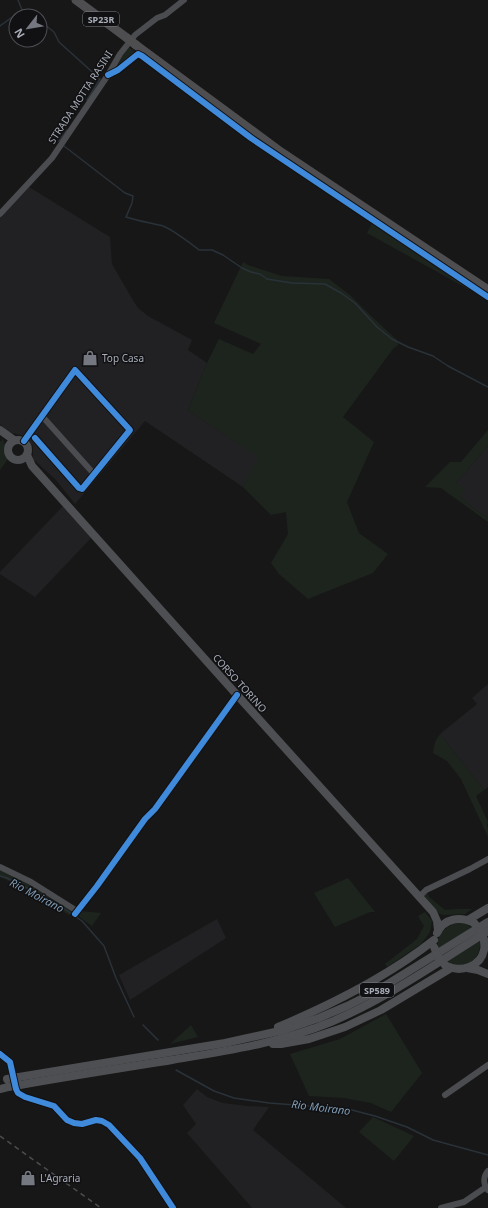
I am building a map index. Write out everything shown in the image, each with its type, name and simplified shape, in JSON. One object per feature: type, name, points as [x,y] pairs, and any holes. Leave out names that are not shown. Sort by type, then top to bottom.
[{"type":"highway","name":"SP23R","points":[[76,0],[283,146],[488,285]]},
{"type":"highway","name":"SP23R","points":[[85,0],[128,36]]},
{"type":"highway","name":"SP23R","points":[[138,43],[282,152],[488,290]]},
{"type":"main road","points":[[1,432],[11,443]]},
{"type":"main road","points":[[19,439],[24,441],[28,446],[29,452],[24,458],[14,460],[8,452],[11,443],[19,439]]},
{"type":"main road","name":"CORSO TORINO","points":[[24,458],[433,912]]},
{"type":"main road","points":[[471,922],[488,908]]},
{"type":"main road","points":[[433,912],[451,920]]},
{"type":"main road","points":[[433,912],[437,921],[438,930],[434,944],[438,957],[448,966],[459,969],[467,968],[488,973]]},
{"type":"main road","points":[[438,930],[444,924],[459,918],[471,922],[481,930],[485,948],[484,962],[488,973]]},
{"type":"main road","name":"SP589","points":[[4,1084],[256,1037],[284,1030],[319,1018],[375,992],[488,922]]},
{"type":"main road","name":"SP589","points":[[20,1081],[262,1044],[330,1022],[380,998],[488,931]]},
{"type":"main road","points":[[256,1037],[317,1011],[344,997],[434,944]]},
{"type":"main road","points":[[467,968],[476,963],[485,948]]},
{"type":"main road","points":[[262,1044],[281,1044],[309,1039],[345,1027],[381,1010],[448,966]]},
{"type":"street","name":"STRADA MOTTA RASINI","points":[[0,214],[52,158],[108,75],[120,54],[135,34],[157,18],[165,15],[184,0]]},
{"type":"street","points":[[108,75],[118,70],[138,54],[142,56],[251,138],[488,297]]},
{"type":"street","points":[[24,441],[75,370],[130,430],[81,489],[35,438]]},
{"type":"street","points":[[42,416],[94,474]]},
{"type":"street","points":[[0,867],[31,882],[76,912],[97,886],[145,819],[155,809],[237,695]]},
{"type":"street","points":[[419,896],[426,890],[488,859]]},
{"type":"street","points":[[0,1054],[10,1062],[18,1093],[54,1106],[67,1120],[74,1123],[82,1124],[102,1120],[109,1125],[140,1158],[173,1208]]},
{"type":"street","points":[[445,1095],[488,1064]]},
{"type":"street","points":[[441,1208],[464,1202],[487,1189],[484,1179],[488,1171]]},
{"type":"shaded area","points":[[128,47],[136,52],[114,70]]},
{"type":"shaded area","points":[[29,187],[110,237],[112,264],[138,308],[148,316],[192,340],[188,350],[207,363],[188,410],[259,457],[243,487],[145,421],[75,504],[56,480],[33,459],[33,446],[24,436],[8,432],[0,424],[0,216]]},
{"type":"shaded area","points":[[372,223],[486,299],[367,233]]},
{"type":"shaded area","points":[[243,262],[282,276],[329,279],[350,295],[397,340],[398,345],[393,349],[343,417],[374,442],[347,502],[359,533],[388,554],[373,573],[308,599],[279,574],[271,563],[288,534],[286,512],[271,515],[243,487],[258,457],[188,410],[207,363],[219,339],[253,354],[261,344],[214,323]]},
{"type":"shaded area","points":[[488,430],[488,446],[456,483],[466,490],[460,496],[470,506],[488,518],[488,522],[441,488],[425,487],[450,462],[461,462]]},
{"type":"shaded area","points":[[3,439],[5,445],[4,451],[8,459],[0,470],[0,442]]},
{"type":"shaded area","points":[[488,446],[488,518],[470,506],[460,496],[456,483]]},
{"type":"shaded area","points":[[64,505],[92,537],[35,597],[0,574],[0,572]]},
{"type":"shaded area","points":[[488,684],[488,787],[484,790],[440,734],[477,704],[472,698]]},
{"type":"shaded area","points":[[440,734],[484,790],[476,796],[488,822],[488,837],[461,779],[447,761],[433,753],[435,742]]},
{"type":"shaded area","points":[[0,869],[22,880],[73,911],[69,915],[31,891],[0,877]]},
{"type":"shaded area","points":[[348,878],[375,912],[370,912],[335,927],[314,893]]},
{"type":"shaded area","points":[[427,892],[429,897],[445,910],[472,909],[465,914],[444,915],[437,913],[423,896]]},
{"type":"shaded area","points":[[81,911],[101,913],[92,926],[78,916]]},
{"type":"shaded area","points":[[425,912],[432,921],[430,932],[421,944],[387,967],[385,964],[417,939],[424,926],[418,916]]},
{"type":"shaded area","points":[[217,919],[226,938],[130,1000],[119,975]]},
{"type":"shaded area","points":[[459,923],[466,924],[472,928],[438,948],[440,934],[446,928]]},
{"type":"shaded area","points":[[480,941],[478,954],[470,962],[459,965],[446,961]]},
{"type":"shaded area","points":[[386,1014],[422,1073],[391,1112],[371,1103],[344,1098],[309,1096],[290,1054],[340,1039]]},
{"type":"shaded area","points":[[191,1025],[198,1037],[170,1044]]},
{"type":"shaded area","points":[[197,1089],[207,1097],[223,1103],[269,1107],[253,1130],[346,1208],[252,1208],[187,1133],[196,1124],[183,1105]]},
{"type":"shaded area","points":[[373,1117],[414,1136],[394,1161],[359,1132]]},
{"type":"waterway","points":[[18,0],[21,8]]},
{"type":"waterway","points":[[0,26],[8,20]]},
{"type":"waterway","points":[[48,27],[54,32],[59,42],[100,79],[87,100]]},
{"type":"waterway","points":[[59,141],[67,130]]},
{"type":"waterway","points":[[64,146],[125,193],[133,196],[132,203],[126,217],[166,227],[199,250],[212,250],[223,255],[242,268],[260,274],[267,279],[292,283],[325,284],[355,303],[377,327],[392,339],[408,347],[433,356],[448,366],[488,387]]},
{"type":"waterway","name":"Rio Moirano","points":[[0,876],[53,901],[82,921],[104,946],[116,978],[134,1017]]},
{"type":"waterway","name":"Rio Moirano","points":[[143,1025],[158,1040]]},
{"type":"waterway","name":"Rio Moirano","points":[[176,1070],[214,1091],[234,1098],[269,1103],[348,1109],[407,1127],[433,1140],[488,1155]]},
{"type":"railway","points":[[0,1136],[101,1208]]},
{"type":"cycle path","points":[[108,75],[118,70],[138,54],[142,56],[251,138],[488,297]]},
{"type":"cycle path","points":[[24,441],[75,370],[130,430],[82,489],[79,488],[35,438]]},
{"type":"cycle path","points":[[75,914],[145,819],[155,809],[237,695]]},
{"type":"cycle path","points":[[0,1054],[10,1062],[18,1093],[25,1097],[54,1106],[67,1120],[74,1123],[82,1124],[96,1120],[102,1121],[109,1125],[140,1158],[173,1208]]},
{"type":"place","name":"Top Casa","points":[[90,358]]},
{"type":"place","name":"L'Agraria","points":[[28,1178]]}]
